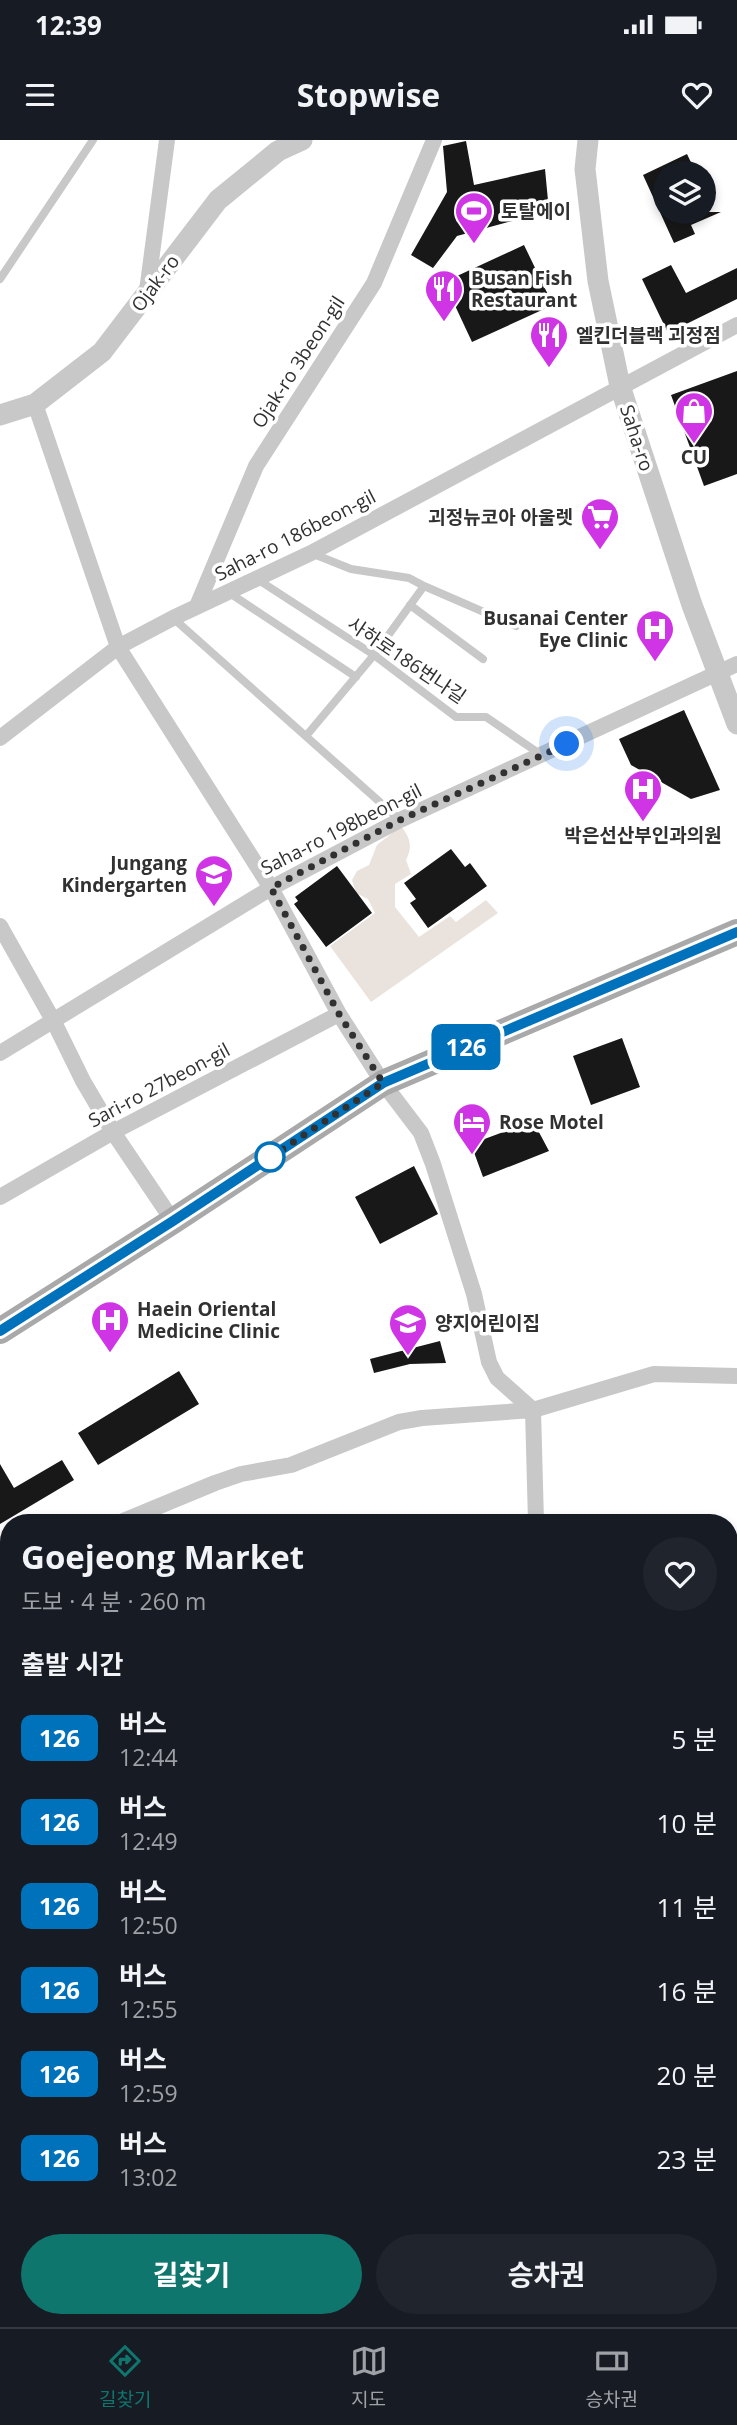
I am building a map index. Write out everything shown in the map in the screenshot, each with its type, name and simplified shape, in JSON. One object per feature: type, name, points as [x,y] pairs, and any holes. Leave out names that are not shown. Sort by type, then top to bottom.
[{"type":"main road","points":[[0,1331],[383,1083],[737,932]]},
{"type":"street","points":[[147,293],[167,140]]},
{"type":"street","name":"Ojak-ro","points":[[0,415],[35,404],[102,352],[218,200],[278,151],[302,140]]},
{"type":"street","name":"Ojak-ro 3beon-gil","points":[[197,606],[256,467],[374,284],[434,140]]},
{"type":"street","name":"Saha-ro","points":[[588,140],[585,169],[595,257],[620,386],[687,592],[737,724]]},
{"type":"street","name":"Saha-ro 186beon-gil","points":[[0,738],[118,647],[197,606],[312,553],[737,325]]},
{"type":"street","points":[[35,404],[118,647],[271,888],[339,1014],[383,1083],[421,1133],[474,1294],[489,1362],[497,1378],[533,1410],[536,1514]]},
{"type":"street","name":"Saha-ro 198beon-gil","points":[[0,1053],[271,888],[400,820],[737,664]]},
{"type":"street","points":[[0,926],[54,1021],[83,1081],[113,1132],[173,1221]]},
{"type":"street","name":"Sari-ro 27beon-gil","points":[[0,1198],[113,1132],[339,1014]]},
{"type":"street","points":[[140,1514],[215,1483],[241,1474],[291,1465],[399,1423],[422,1418],[533,1410],[654,1374],[737,1376]]},
{"type":"lane","points":[[0,279],[93,140]]},
{"type":"lane","points":[[312,553],[351,569],[409,578],[516,626]]},
{"type":"lane","name":"사하로186번나길","points":[[257,579],[373,656],[457,717],[486,717],[542,756]]},
{"type":"lane","points":[[306,736],[373,656],[424,586]]},
{"type":"lane","points":[[228,592],[356,677]]},
{"type":"lane","points":[[410,605],[483,659]]},
{"type":"lane","points":[[173,618],[400,820]]},
{"type":"shaded area","points":[[401,826],[410,842],[406,860],[411,874],[395,884],[395,907],[419,937],[450,916],[456,922],[486,900],[498,913],[371,1002],[330,946],[375,913],[368,899],[356,893],[352,880],[357,871],[369,865],[377,845]]},
{"type":"building","points":[[466,141],[474,185],[545,169],[549,211],[457,236],[433,268],[411,255],[447,192],[443,146]]},
{"type":"building","points":[[687,154],[690,161],[672,161]]},
{"type":"building","points":[[653,170],[653,197],[643,175]]},
{"type":"building","points":[[665,224],[693,224],[691,225],[695,234],[674,243]]},
{"type":"building","points":[[524,245],[553,305],[472,342],[444,282]]},
{"type":"building","points":[[671,265],[686,293],[737,268],[737,299],[668,333],[642,279]]},
{"type":"building","points":[[737,371],[737,474],[704,486],[671,395]]},
{"type":"building","points":[[684,710],[720,790],[691,799],[631,765],[619,739]]},
{"type":"building","points":[[451,849],[465,867],[470,863],[487,886],[428,928],[410,903],[416,899],[404,883]]},
{"type":"building","points":[[337,866],[372,913],[326,947],[294,904],[298,901],[295,897]]},
{"type":"building","points":[[622,1038],[640,1087],[591,1105],[573,1056]]},
{"type":"building","points":[[533,1121],[549,1151],[483,1177],[471,1144]]},
{"type":"building","points":[[414,1166],[438,1214],[380,1244],[355,1197]]},
{"type":"building","points":[[440,1341],[446,1363],[410,1364],[374,1373],[370,1359]]},
{"type":"building","points":[[179,1371],[199,1404],[98,1465],[78,1433]]},
{"type":"building","points":[[62,1460],[74,1480],[17,1514],[0,1514],[0,1464],[14,1488]]},
{"type":"bus line","name":"126","points":[[0,1331],[383,1083],[737,932]]},
{"type":"place","name":"토탈에이","points":[[474,245]]},
{"type":"place","name":"Busan Fish Restaurant","points":[[444,323]]},
{"type":"place","name":"엘킨더블랙 괴정점","points":[[549,369]]},
{"type":"place","name":"CU","points":[[694,445]]},
{"type":"place","name":"괴정뉴코아 아울렛","points":[[600,551]]},
{"type":"place","name":"Busanai Center Eye Clinic","points":[[655,663]]},
{"type":"place","name":"박은선산부인과의원","points":[[643,823]]},
{"type":"place","name":"Jungang Kindergarten","points":[[214,908]]},
{"type":"place","name":"Rose Motel","points":[[472,1156]]},
{"type":"place","name":"Haein Oriental Medicine Clinic","points":[[110,1354]]},
{"type":"place","name":"양지어린이집","points":[[408,1357]]},
{"type":"route","points":[[270,1157],[266,1160],[383,1083],[339,1014],[271,888],[400,820],[567,744]]}]
